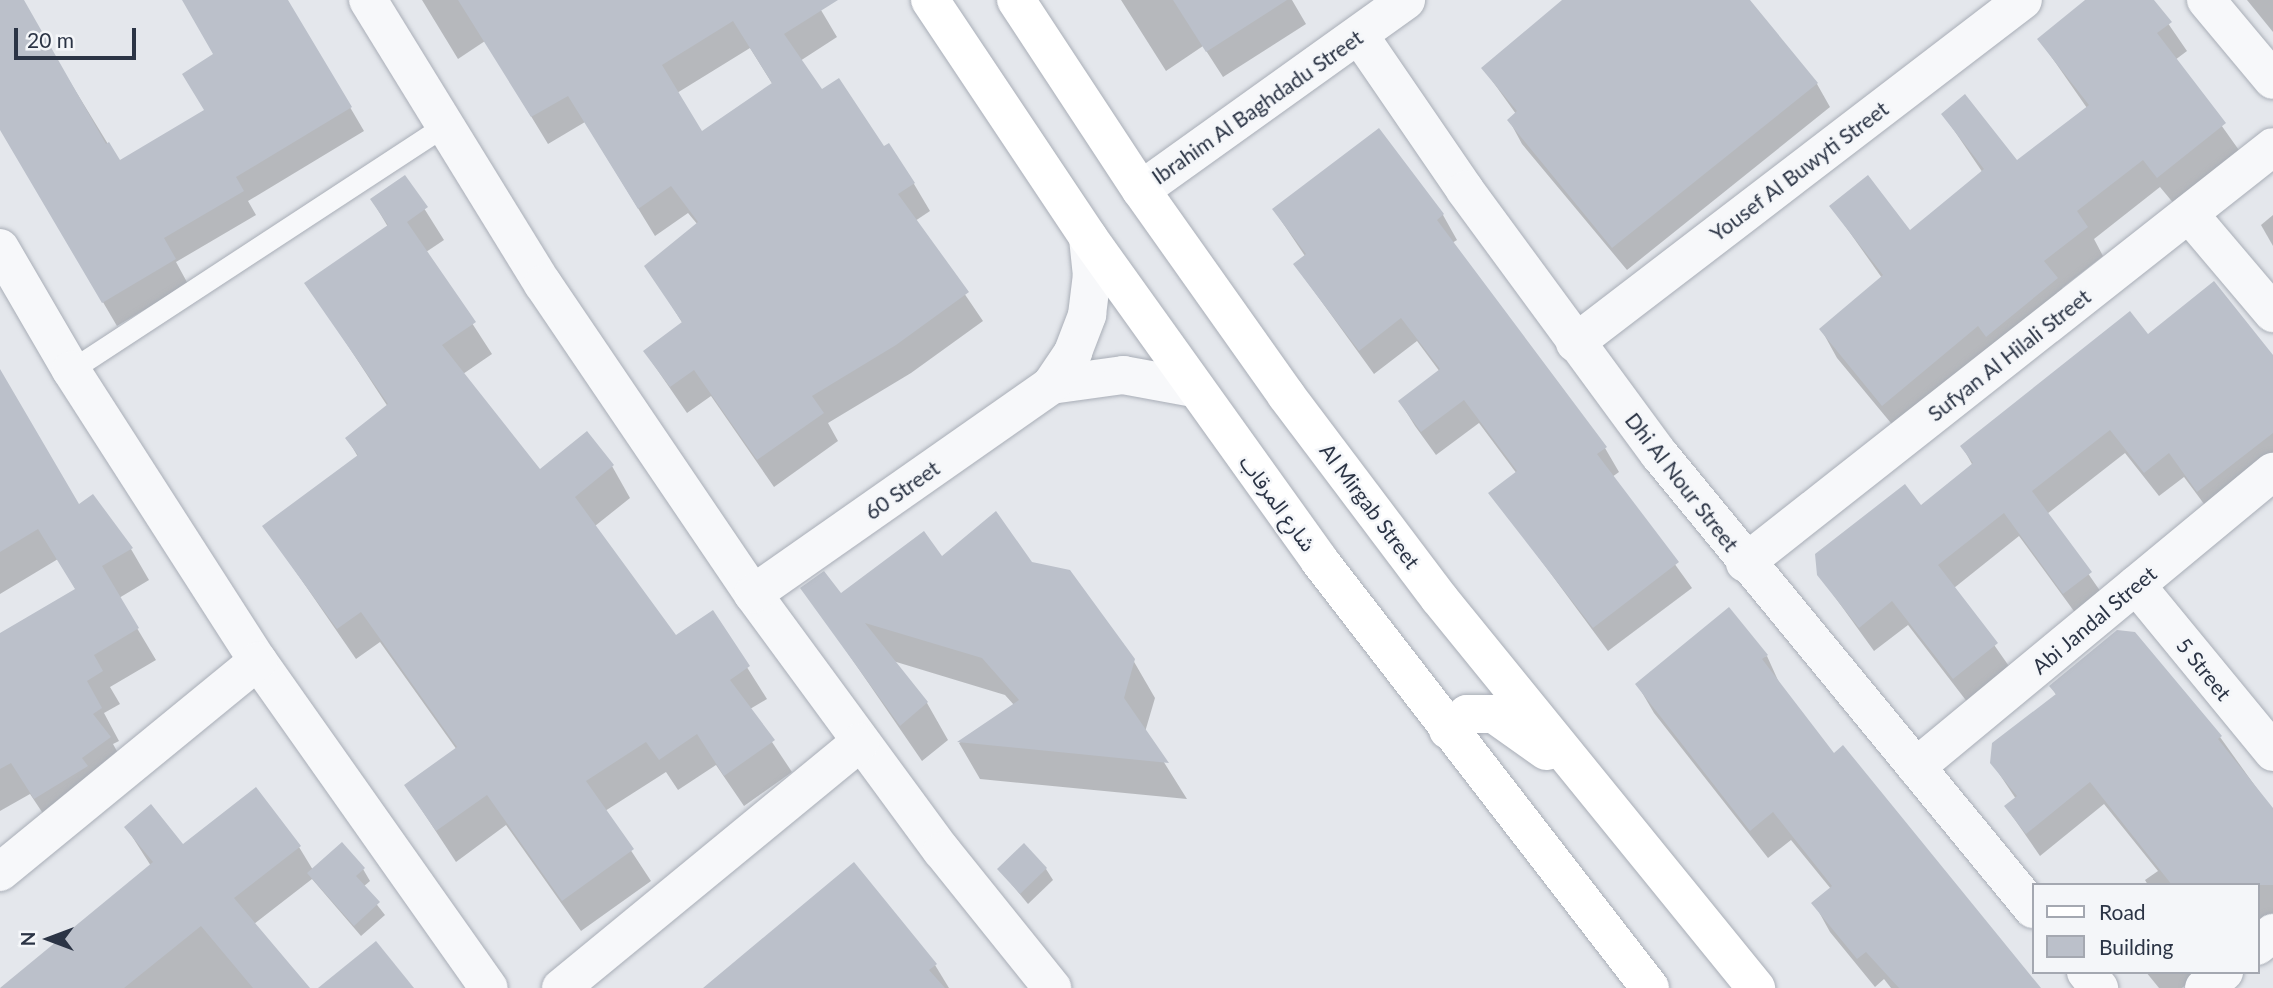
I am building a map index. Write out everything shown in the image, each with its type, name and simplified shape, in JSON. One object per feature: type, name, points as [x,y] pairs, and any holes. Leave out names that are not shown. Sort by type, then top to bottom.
[{"type":"main road","name":"شارع المرقاب","points":[[930,0],[1088,237],[1194,388],[1448,730],[1642,980]]},
{"type":"main road","name":"Al Mirgab Street","points":[[1016,0],[1141,190],[1439,598],[1756,988]]},
{"type":"main road","points":[[1448,730],[1467,714],[1494,714],[1592,785]]},
{"type":"street","points":[[368,0],[551,296],[753,594],[860,741],[1042,980]]},
{"type":"street","name":"Ibrahim Al Baghdadu Street","points":[[1141,190],[1406,0]]},
{"type":"street","name":"Yousef Al Buwyti Street","points":[[1575,343],[2023,0]]},
{"type":"street","points":[[2206,0],[2273,80]]},
{"type":"street","name":"Dhi Al Nour Street","points":[[1359,35],[1575,343],[1745,563],[2032,908]]},
{"type":"street","name":"Sufyan Al Hilali Street","points":[[1745,563],[2273,147]]},
{"type":"street","points":[[2189,214],[2273,313]]},
{"type":"street","name":"60 Street","points":[[753,594],[1051,385],[1073,352],[1087,315],[1092,276],[1088,237]]},
{"type":"street","points":[[0,248],[71,370],[258,661],[489,988]]},
{"type":"street","name":"60 Street","points":[[1051,385],[1122,375],[1194,388]]},
{"type":"street","name":"Abi Jandal Street","points":[[1916,767],[2273,472]]},
{"type":"street","name":"5 Street","points":[[2136,585],[2273,752]]},
{"type":"street","points":[[0,872],[258,661]]},
{"type":"street","points":[[561,988],[860,741]]},
{"type":"street","points":[[2259,944],[2273,933]]},
{"type":"street","points":[[2088,974],[2099,988]]},
{"type":"street","points":[[2204,988],[2222,974]]},
{"type":"lane","points":[[71,370],[444,126]]},
{"type":"building","points":[[0,0],[24,0],[106,144],[109,142],[120,160],[204,110],[182,74],[213,54],[182,0],[288,0],[352,107],[236,177],[244,191],[164,238],[176,259],[102,303],[0,130]]},
{"type":"building","points":[[458,0],[838,0],[784,34],[822,89],[839,78],[884,146],[889,143],[915,183],[898,194],[969,292],[896,345],[812,396],[824,413],[757,460],[694,370],[670,387],[643,351],[682,322],[644,266],[698,222],[671,186],[638,209],[568,96],[531,117]],"holes":[[[733,21],[772,83],[702,131],[662,65]]]},
{"type":"building","points":[[1173,0],[1287,0],[1206,52]]},
{"type":"building","points":[[1562,0],[1750,0],[1818,83],[1612,248],[1507,120],[1517,111],[1481,68]]},
{"type":"building","points":[[2085,0],[2154,0],[2172,22],[2157,33],[2226,123],[2157,178],[2143,160],[2077,211],[2088,227],[2044,261],[2058,278],[1986,337],[1978,326],[1882,406],[1819,329],[1883,275],[1829,206],[1868,175],[1910,230],[1984,169],[1941,114],[1965,94],[2017,160],[2089,105],[2037,39]]},
{"type":"building","points":[[1379,128],[1444,214],[1437,220],[1607,447],[1597,454],[1679,562],[1593,628],[1488,493],[1517,471],[1464,400],[1421,432],[1398,401],[1440,369],[1401,318],[1359,351],[1293,264],[1306,254],[1272,209]]},
{"type":"building","points":[[405,175],[428,207],[407,222],[476,322],[442,345],[540,469],[587,431],[614,465],[575,497],[676,635],[713,610],[750,666],[730,680],[775,740],[724,776],[697,734],[659,760],[646,742],[586,781],[634,849],[562,901],[487,795],[436,831],[404,785],[457,747],[361,612],[337,629],[262,526],[358,455],[345,438],[388,404],[304,283],[388,225],[370,199]]},
{"type":"building","points":[[2214,281],[2273,355],[2273,433],[2197,492],[2169,453],[2144,473],[2110,430],[2032,491],[2092,572],[2063,594],[2004,513],[1938,565],[1998,643],[1953,679],[1892,601],[1859,628],[1817,575],[1815,554],[1905,484],[1921,505],[1973,463],[1960,446],[2130,311],[2148,334]]},
{"type":"building","points":[[0,369],[79,504],[93,494],[133,548],[102,566],[139,628],[94,655],[103,671],[87,681],[102,708],[93,714],[111,737],[82,758],[88,766],[34,799],[11,763],[0,769],[0,633],[75,589],[38,529],[0,552]]},
{"type":"building","points":[[996,511],[1032,562],[1070,570],[1135,659],[1124,698],[1169,763],[957,742],[1019,700],[982,658],[865,623],[928,702],[900,726],[800,588],[824,571],[841,593],[924,531],[942,556]]},
{"type":"building","points":[[1729,607],[1768,655],[1762,659],[1834,753],[1843,745],[2041,988],[1899,988],[1866,952],[1857,959],[1811,903],[1832,886],[1773,812],[1750,831],[1635,684]]},
{"type":"building","points":[[2117,630],[2135,632],[2222,736],[2218,739],[2273,808],[2273,885],[2170,883],[2090,782],[2026,834],[2004,806],[2017,796],[1990,763],[1992,743],[2056,694],[2049,686]]},
{"type":"building","points":[[256,787],[301,846],[234,898],[310,988],[253,988],[201,926],[124,988],[0,988],[153,862],[124,827],[151,804],[183,844]]},
{"type":"building","points":[[342,842],[365,868],[356,876],[380,902],[354,926],[307,873]]},
{"type":"building","points":[[1024,843],[1047,868],[1020,894],[997,869]]},
{"type":"building","points":[[854,862],[937,964],[929,970],[945,988],[703,988]]},
{"type":"building","points":[[376,941],[414,988],[318,988]]}]
